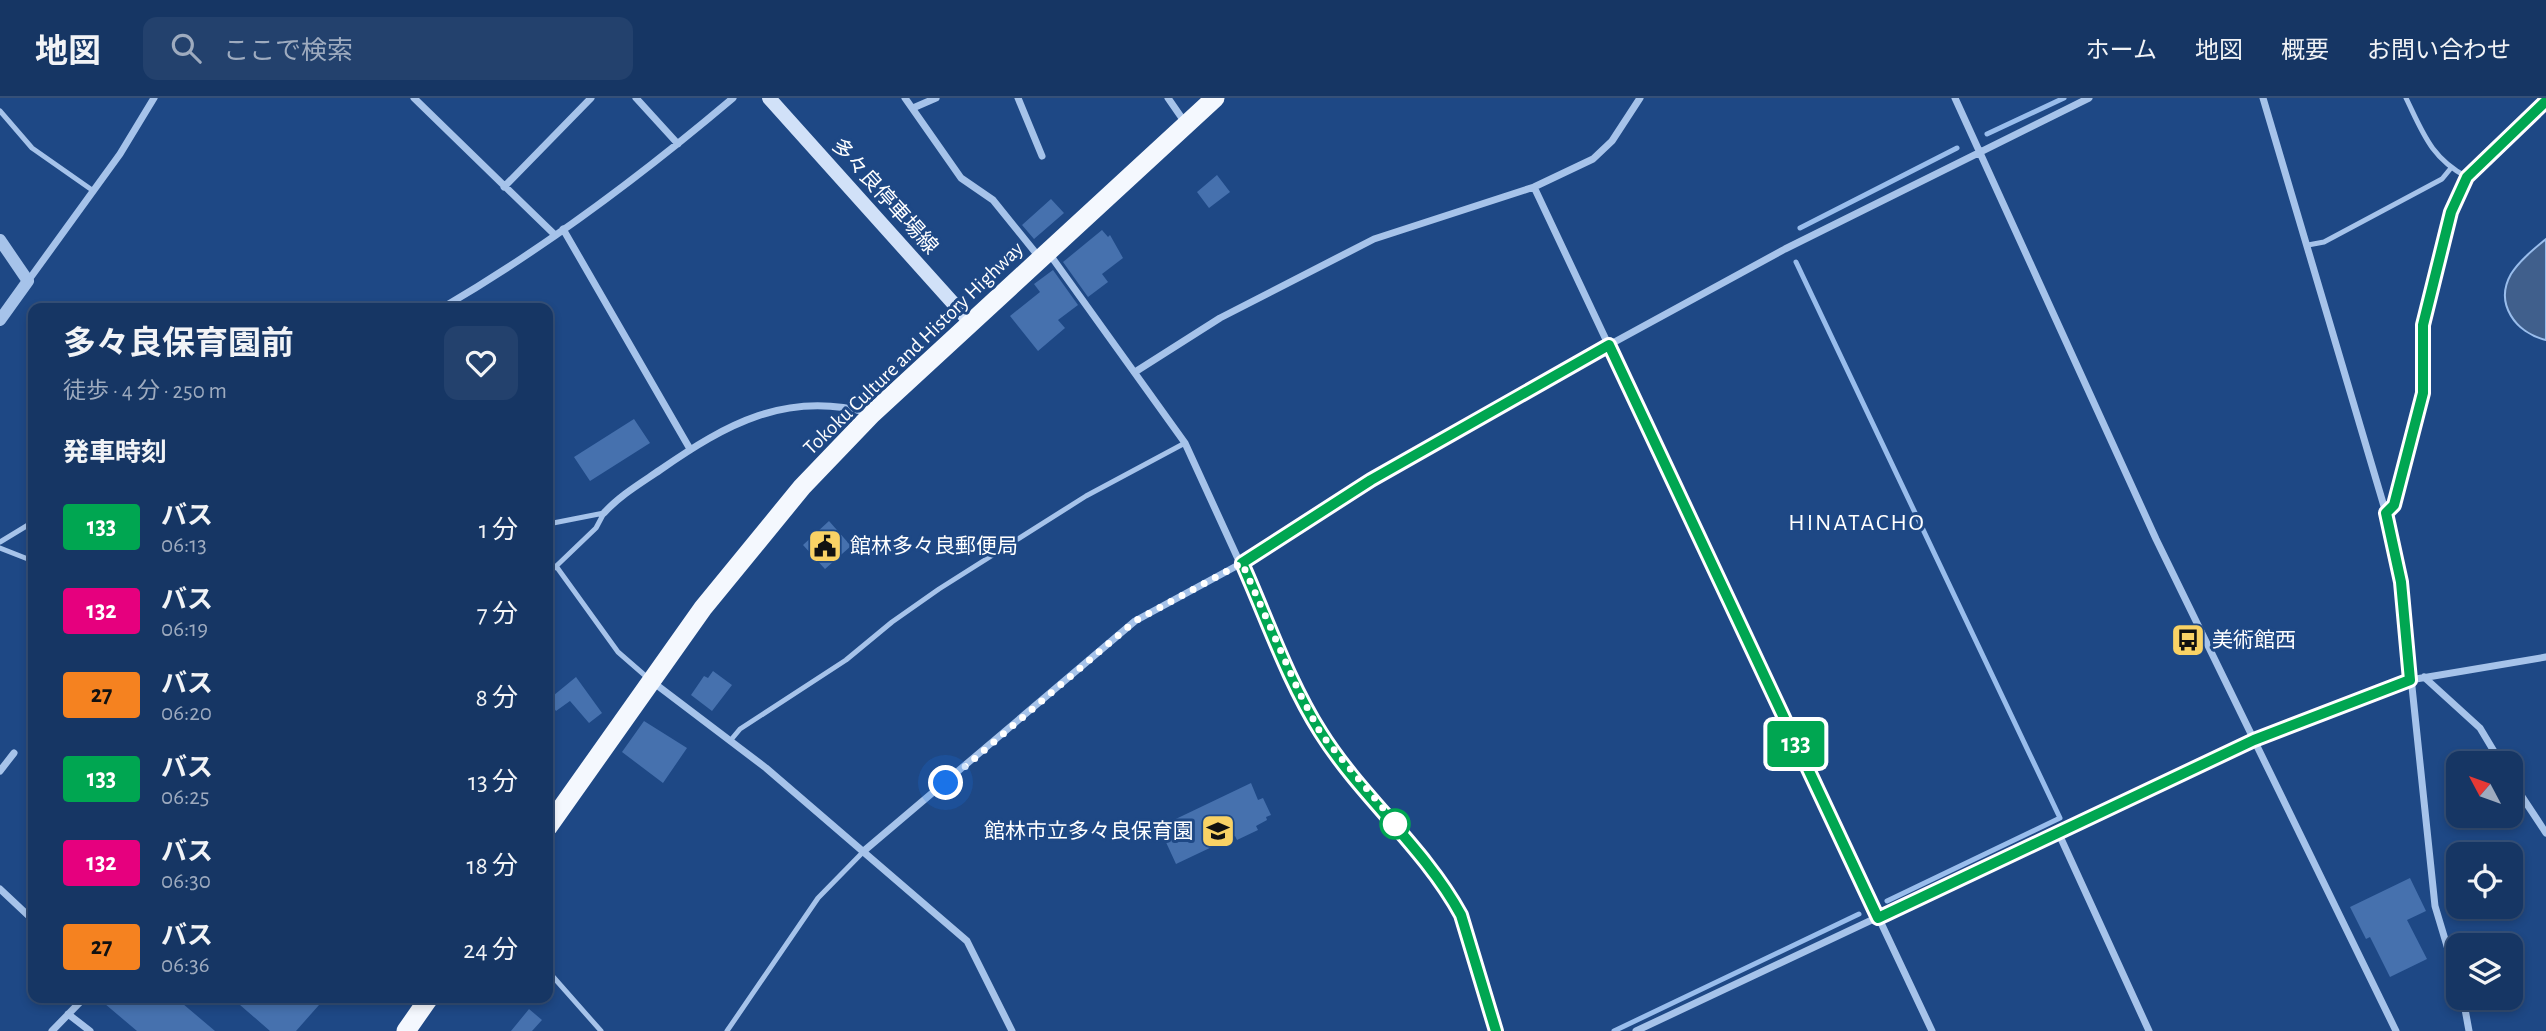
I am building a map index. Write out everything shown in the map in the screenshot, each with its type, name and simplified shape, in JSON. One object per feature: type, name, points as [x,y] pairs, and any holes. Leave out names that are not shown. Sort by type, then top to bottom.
[{"type":"highway","name":"Tokoku Culture and History Highway","points":[[553,820],[651,681],[747,553],[872,414],[1215,98]]},
{"type":"highway","points":[[406,1031],[426,1003]]},
{"type":"main road","name":"多々良停車場線","points":[[769,98],[970,322]]},
{"type":"street","points":[[0,320],[120,154],[154,98]]},
{"type":"street","points":[[414,98],[555,235]]},
{"type":"street","points":[[504,187],[592,98]]},
{"type":"street","points":[[636,98],[678,144]]},
{"type":"street","points":[[452,303],[555,235],[678,144],[733,98]]},
{"type":"street","points":[[905,98],[961,178],[993,200],[1044,255],[1135,372],[1185,443],[1299,692],[1321,734],[1412,843],[1456,906],[1496,1031]]},
{"type":"street","points":[[913,108],[936,98]]},
{"type":"street","points":[[1018,98],[1042,156]]},
{"type":"street","points":[[1168,98],[1186,124]]},
{"type":"street","points":[[1135,372],[1220,318],[1374,239],[1534,187],[1594,159],[1612,141],[1640,98]]},
{"type":"street","points":[[1955,98],[2086,389],[2396,1031]]},
{"type":"street","points":[[865,850],[1135,621],[1242,563],[1371,480],[1609,345],[1785,249],[1980,149],[2089,98]]},
{"type":"street","points":[[2263,98],[2386,513],[2401,582],[2435,906],[2446,943]]},
{"type":"street","points":[[1534,187],[1932,1031]]},
{"type":"street","points":[[563,229],[690,449]]},
{"type":"street","points":[[0,240],[29,281]]},
{"type":"street","points":[[604,513],[690,449],[742,420],[797,404],[853,409],[872,414]]},
{"type":"street","points":[[1636,1031],[2254,740],[2410,680],[2546,657]]},
{"type":"street","points":[[2424,677],[2480,728],[2494,751]]},
{"type":"street","points":[[651,681],[865,850],[967,941],[1012,1031]]},
{"type":"street","points":[[0,771],[14,753]]},
{"type":"street","points":[[2524,799],[2546,832]]},
{"type":"street","points":[[2058,832],[2149,1031]]},
{"type":"street","points":[[0,888],[28,915]]},
{"type":"street","points":[[52,1031],[79,1003]]},
{"type":"street","points":[[2465,1010],[2469,1031]]},
{"type":"street","points":[[68,1014],[90,1031]]},
{"type":"lane","points":[[2406,98],[2432,150],[2451,168],[2467,177]]},
{"type":"lane","points":[[2386,513],[2394,505],[2423,393],[2423,325],[2451,212],[2467,177],[2546,100]]},
{"type":"lane","points":[[0,111],[32,148],[92,190]]},
{"type":"lane","points":[[2308,245],[2324,242],[2442,179],[2451,168]]},
{"type":"lane","points":[[730,741],[740,729],[846,660],[892,622],[939,590],[1086,496],[1185,443]]},
{"type":"lane","points":[[553,521],[604,513]]},
{"type":"lane","points":[[553,569],[596,528],[604,513]]},
{"type":"lane","points":[[0,542],[28,525]]},
{"type":"lane","points":[[0,548],[28,559]]},
{"type":"lane","points":[[556,566],[618,652],[651,681]]},
{"type":"lane","points":[[727,1031],[818,898],[865,850]]},
{"type":"lane","points":[[553,977],[601,1031]]},
{"type":"water","points":[[2546,239],[2546,340],[2525,331],[2517,324],[2511,316],[2505,296],[2511,274],[2527,255]]},
{"type":"building","points":[[1217,175],[1230,192],[1209,208],[1197,192]]},
{"type":"building","points":[[1051,199],[1064,213],[1034,239],[1022,225]]},
{"type":"building","points":[[1102,230],[1108,237],[1110,235],[1123,258],[1102,274],[1108,282],[1088,297],[1063,262]]},
{"type":"building","points":[[1053,270],[1078,305],[1058,320],[1065,328],[1038,351],[1010,316],[1040,292],[1034,284]]},
{"type":"building","points":[[634,419],[650,443],[590,481],[574,457]]},
{"type":"building","points":[[829,521],[851,546],[825,569],[803,545]]},
{"type":"building","points":[[713,671],[732,685],[712,711],[691,695],[704,676],[708,678]]},
{"type":"building","points":[[576,677],[602,713],[589,723],[570,701],[556,711],[553,707],[553,696]]},
{"type":"building","points":[[644,721],[687,748],[663,783],[622,752]]},
{"type":"building","points":[[1251,783],[1258,800],[1263,798],[1271,815],[1256,826],[1258,830],[1237,840],[1235,836],[1176,864],[1159,827]]},
{"type":"building","points":[[2410,878],[2426,911],[2407,920],[2427,959],[2390,977],[2370,937],[2366,939],[2350,907]]},
{"type":"building","points":[[104,1003],[182,1003],[215,1031],[137,1031]]},
{"type":"building","points":[[238,1003],[319,1005],[296,1031],[270,1031]]},
{"type":"building","points":[[529,1009],[542,1020],[532,1031],[511,1031]]},
{"type":"waterway","points":[[1987,134],[2064,98]]},
{"type":"waterway","points":[[1800,228],[1957,148]]},
{"type":"waterway","points":[[1796,262],[2060,818],[1887,901]]},
{"type":"waterway","points":[[1614,1031],[1859,914]]},
{"type":"bus line","name":"133","points":[[1496,1031],[1461,915],[1454,902],[1412,843],[1321,734],[1299,692],[1242,563],[1371,480],[1609,345],[1878,918],[2254,740],[2410,680],[2401,582],[2386,513],[2394,505],[2423,393],[2423,325],[2451,212],[2467,177],[2546,101]]},
{"type":"place","name":"館林多々良郵便局","points":[[825,546]]},
{"type":"place","name":"美術館西","points":[[2188,640]]},
{"type":"place","name":"館林市立多々良保育園","points":[[1218,831]]},
{"type":"district","name":"HINATACHO","points":[[1857,522]]},
{"type":"route","points":[[946,783],[1135,621],[1242,563],[1299,692],[1321,734],[1398,826],[1395,824]]}]
